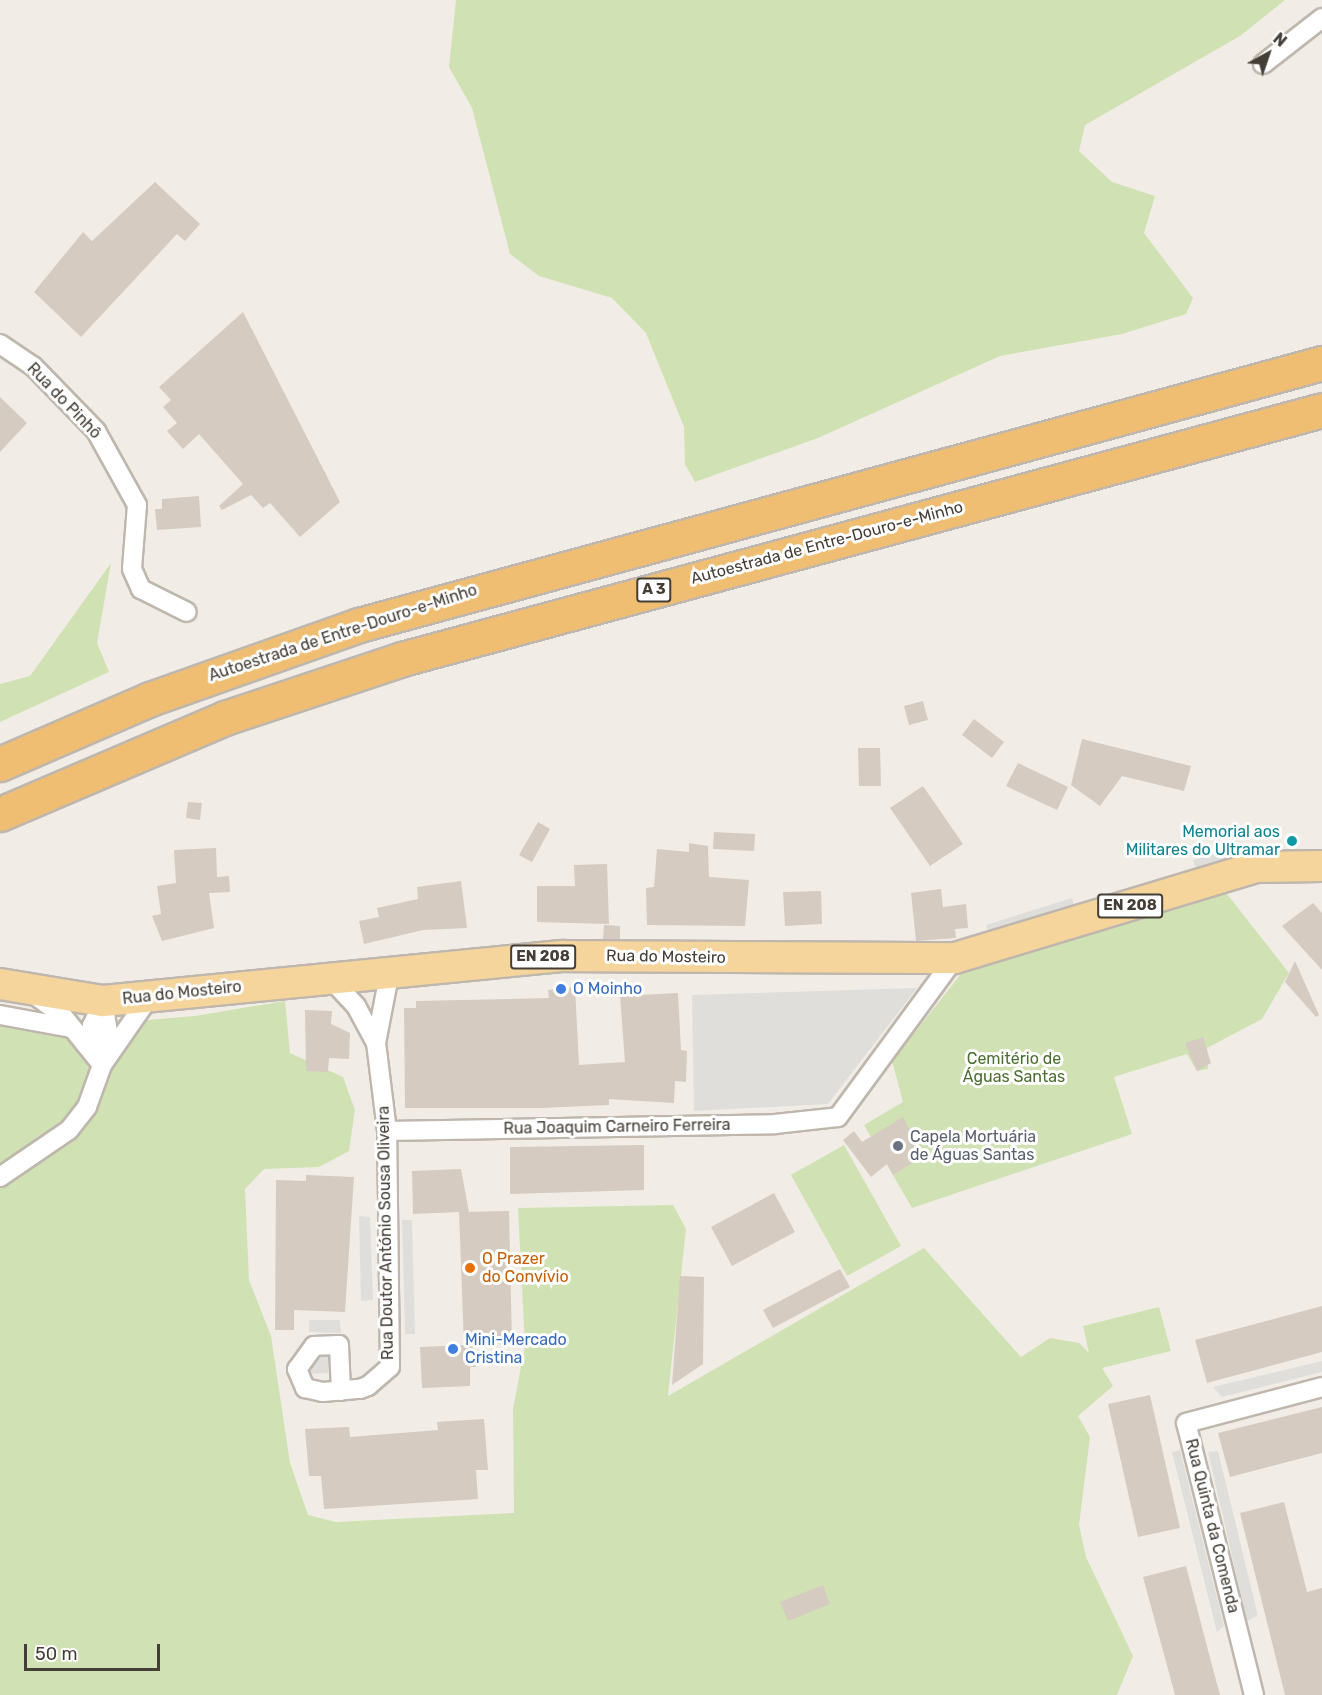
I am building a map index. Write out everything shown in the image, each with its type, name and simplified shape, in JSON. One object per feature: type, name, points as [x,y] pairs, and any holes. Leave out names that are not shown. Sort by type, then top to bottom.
[{"type":"highway","name":"Autoestrada de Entre-Douro-e-Minho","points":[[0,764],[209,676],[369,622],[1322,363]]},
{"type":"highway","name":"Autoestrada de Entre-Douro-e-Minho","points":[[0,814],[225,718],[391,663],[1322,410]]},
{"type":"main road","name":"Rua do Mosteiro","points":[[0,984],[31,993],[104,1001],[390,970],[562,956],[955,958],[1256,867],[1322,866]]},
{"type":"street","points":[[1263,64],[1322,18]]},
{"type":"street","name":"Rua do Pinhô","points":[[0,344],[33,366],[96,431],[137,505],[132,569],[141,589],[188,612]]},
{"type":"street","name":"Rua Joaquim Carneiro Ferreira","points":[[387,1131],[811,1123],[845,1113],[955,958]]},
{"type":"street","name":"Rua Doutor António Sousa Oliveira","points":[[341,1390],[368,1386],[390,1367],[387,1131],[376,1043],[390,970]]},
{"type":"street","name":"Rua Doutor António Sousa Oliveira","points":[[329,977],[356,1006],[376,1043]]},
{"type":"street","points":[[31,993],[106,1058]]},
{"type":"street","points":[[0,1177],[69,1130],[87,1107],[106,1058],[150,996]]},
{"type":"street","points":[[104,1001],[92,1026],[106,1058]]},
{"type":"street","points":[[0,1015],[75,1029]]},
{"type":"street","name":"Rua Quinta da Comenda","points":[[1254,1695],[1186,1423],[1322,1387]]},
{"type":"green space","points":[[456,0],[1285,0],[1240,36],[1085,125],[1079,151],[1112,182],[1155,196],[1144,233],[1193,298],[1186,314],[1122,334],[1000,356],[818,438],[695,482],[685,464],[684,427],[646,333],[612,298],[539,276],[510,254],[472,108],[449,67]]},
{"type":"green space","points":[[111,563],[97,643],[109,672],[0,722],[0,684],[30,676]]},
{"type":"green space","name":"Cemitério de Águas Santas","points":[[1227,894],[1289,973],[1262,1019],[1207,1048],[1208,1069],[1197,1071],[1187,1054],[1114,1077],[1132,1134],[912,1208],[864,1125],[903,1102],[892,1061],[965,969]]},
{"type":"green space","points":[[285,1001],[290,1053],[343,1077],[355,1110],[349,1151],[319,1167],[264,1169],[245,1189],[249,1280],[271,1336],[290,1463],[308,1515],[336,1522],[514,1513],[513,1409],[525,1346],[518,1208],[673,1205],[686,1229],[668,1396],[924,1248],[1021,1357],[1050,1338],[1079,1343],[1089,1353],[1083,1326],[1159,1307],[1171,1351],[1102,1368],[1113,1386],[1078,1416],[1090,1437],[1079,1525],[1086,1557],[1133,1656],[1117,1695],[0,1695],[0,1016],[44,1029],[195,1016]]},
{"type":"green space","points":[[844,1145],[901,1246],[847,1276],[791,1175]]},
{"type":"shaded area","points":[[1259,842],[1264,858],[1198,875],[1193,860]]},
{"type":"shaded area","points":[[1072,898],[1076,913],[991,940],[986,925]]},
{"type":"shaded area","points":[[917,988],[828,1104],[694,1111],[692,995]]},
{"type":"shaded area","points":[[359,1216],[370,1217],[373,1300],[361,1301]]},
{"type":"shaded area","points":[[402,1220],[412,1220],[415,1334],[405,1334]]},
{"type":"shaded area","points":[[309,1320],[340,1320],[341,1333],[309,1332]]},
{"type":"shaded area","points":[[317,1349],[345,1349],[348,1372],[308,1374],[308,1362],[318,1361]]},
{"type":"shaded area","points":[[1322,1361],[1322,1372],[1222,1397],[1213,1387]]},
{"type":"shaded area","points":[[1180,1450],[1224,1626],[1217,1632],[1172,1452]]},
{"type":"shaded area","points":[[1218,1451],[1258,1616],[1247,1621],[1208,1452]]},
{"type":"building","points":[[155,182],[200,224],[185,241],[177,234],[81,337],[34,292],[83,232],[92,241]]},
{"type":"building","points":[[243,312],[340,502],[300,537],[270,503],[263,508],[251,495],[222,510],[219,506],[243,484],[199,434],[183,449],[167,431],[177,423],[163,407],[171,400],[159,387]]},
{"type":"building","points":[[0,397],[27,423],[0,452]]},
{"type":"building","points":[[199,496],[201,527],[157,530],[155,509],[162,509],[162,499]]},
{"type":"building","points":[[923,701],[928,720],[909,725],[904,706]]},
{"type":"building","points":[[974,719],[1004,742],[992,758],[962,735]]},
{"type":"building","points":[[1082,739],[1191,766],[1184,791],[1122,776],[1100,806],[1071,785]]},
{"type":"building","points":[[858,748],[880,748],[881,786],[859,786]]},
{"type":"building","points":[[1018,763],[1068,787],[1057,810],[1006,786]]},
{"type":"building","points":[[923,786],[963,844],[930,866],[890,808]]},
{"type":"building","points":[[188,802],[202,803],[200,820],[186,818]]},
{"type":"building","points":[[538,822],[550,829],[532,862],[519,855]]},
{"type":"building","points":[[714,832],[755,834],[754,851],[713,849]]},
{"type":"building","points":[[689,843],[708,846],[709,877],[749,880],[745,926],[647,925],[646,888],[654,887],[657,849],[689,852]]},
{"type":"building","points":[[216,848],[217,877],[229,876],[230,892],[209,893],[214,928],[162,941],[152,916],[161,914],[157,886],[176,883],[174,850]]},
{"type":"building","points":[[607,864],[609,924],[537,922],[537,886],[575,886],[574,865]]},
{"type":"building","points":[[461,881],[467,928],[423,930],[364,944],[359,921],[379,917],[377,908],[418,899],[417,887]]},
{"type":"building","points":[[941,889],[943,907],[966,904],[968,928],[955,929],[956,938],[916,941],[911,893]]},
{"type":"building","points":[[821,891],[822,924],[785,926],[783,892]]},
{"type":"building","points":[[1313,903],[1322,913],[1322,970],[1282,926]]},
{"type":"building","points":[[604,925],[620,926],[620,939],[603,939]]},
{"type":"building","points":[[1295,961],[1319,1015],[1316,1017],[1285,982]]},
{"type":"building","points":[[575,987],[579,1065],[625,1062],[620,996],[678,993],[681,1050],[687,1051],[686,1082],[675,1081],[674,1103],[609,1099],[609,1105],[540,1108],[405,1108],[404,1008],[416,1008],[416,1001],[549,998],[548,990]]},
{"type":"building","points":[[305,1010],[332,1011],[331,1024],[350,1033],[349,1059],[329,1058],[328,1072],[306,1071]]},
{"type":"building","points":[[1203,1037],[1211,1063],[1197,1071],[1185,1043]]},
{"type":"building","name":"Capela Mortuária de Águas Santas","points":[[903,1117],[924,1156],[893,1175],[887,1164],[871,1177],[843,1140],[854,1131],[862,1142]]},
{"type":"building","points":[[644,1145],[644,1190],[510,1194],[510,1147]]},
{"type":"building","points":[[461,1169],[469,1212],[509,1211],[512,1343],[473,1345],[476,1367],[470,1367],[470,1386],[422,1388],[420,1347],[464,1345],[459,1212],[413,1214],[412,1171]]},
{"type":"building","points":[[306,1175],[354,1177],[345,1312],[294,1310],[294,1330],[275,1330],[276,1180],[306,1181]]},
{"type":"building","points":[[774,1193],[795,1232],[732,1266],[711,1227]]},
{"type":"building","points":[[840,1269],[850,1287],[773,1328],[763,1310]]},
{"type":"building","points":[[680,1276],[704,1277],[703,1364],[672,1385]]},
{"type":"building","points":[[1322,1306],[1322,1352],[1207,1383],[1195,1340]]},
{"type":"building","points":[[1150,1395],[1180,1528],[1138,1537],[1108,1404]]},
{"type":"building","points":[[1322,1407],[1322,1453],[1230,1477],[1218,1433]]},
{"type":"building","points":[[484,1419],[488,1470],[476,1470],[478,1499],[324,1509],[321,1476],[309,1476],[305,1429],[349,1427],[350,1437],[438,1430],[437,1422]]},
{"type":"building","points":[[1284,1502],[1307,1592],[1322,1588],[1322,1695],[1285,1695],[1240,1513]]},
{"type":"building","points":[[1186,1566],[1220,1695],[1175,1695],[1143,1577]]},
{"type":"building","points":[[823,1585],[830,1604],[788,1621],[780,1602]]},
{"type":"place","name":"Memorial aos Militares do Ultramar","points":[[1292,841]]},
{"type":"place","name":"O Moinho","points":[[561,989]]},
{"type":"place","name":"Capela Mortuária de Águas Santas","points":[[898,1146]]},
{"type":"place","name":"O Prazer do Convívio","points":[[470,1268]]},
{"type":"place","name":"Mini-Mercado Cristina","points":[[453,1349]]}]
